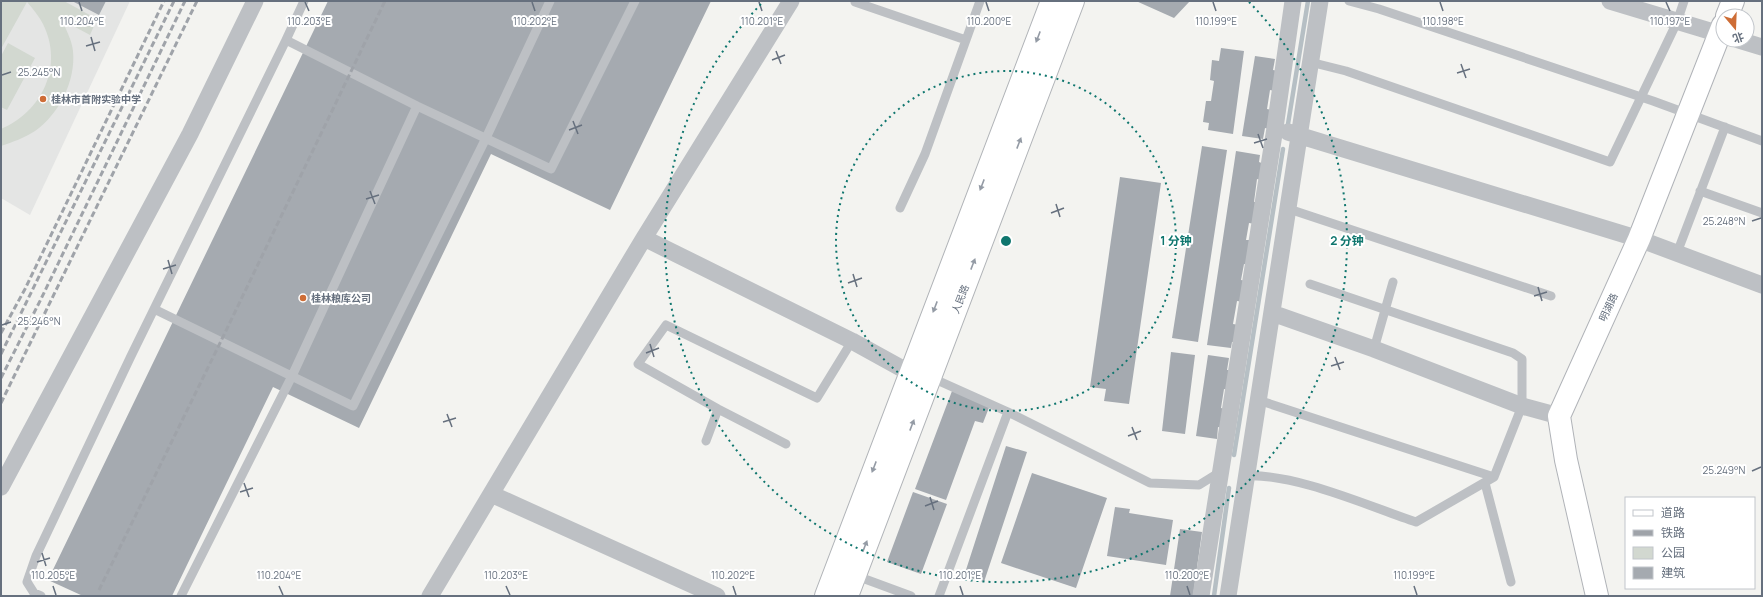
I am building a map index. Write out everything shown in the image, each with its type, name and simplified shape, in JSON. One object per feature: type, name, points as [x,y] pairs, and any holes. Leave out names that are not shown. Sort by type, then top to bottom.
[{"type":"main road","name":"人民路","points":[[847,596],[920,375],[1052,1]]},
{"type":"main road","name":"人民路","points":[[826,596],[920,375],[1073,1]]},
{"type":"main road","name":"明湖路","points":[[1559,416],[1639,239],[1689,114],[1718,48]]},
{"type":"main road","points":[[1559,416],[1566,460],[1597,596]]},
{"type":"street","points":[[1,487],[190,134],[255,1]]},
{"type":"street","points":[[430,596],[644,238],[791,1]]},
{"type":"street","points":[[1201,596],[1275,128],[1293,1]]},
{"type":"street","points":[[1228,596],[1320,1]]},
{"type":"street","points":[[1610,1],[1677,22],[1715,28]]},
{"type":"street","points":[[1275,128],[1639,239],[1762,285]]},
{"type":"street","points":[[644,238],[920,375]]},
{"type":"street","points":[[1272,313],[1522,406],[1559,416]]},
{"type":"street","points":[[1220,472],[1246,476]]},
{"type":"street","points":[[491,494],[717,596]]},
{"type":"lane","points":[[41,596],[34,593],[27,582],[36,556],[304,1]]},
{"type":"lane","points":[[154,309],[352,406],[486,138],[550,1]]},
{"type":"lane","points":[[286,40],[417,106],[551,169],[635,1]]},
{"type":"lane","points":[[900,208],[925,154],[980,1]]},
{"type":"lane","points":[[1349,1],[1379,9],[1641,97],[1762,140]]},
{"type":"lane","points":[[1310,62],[1360,76],[1610,162],[1677,22],[1684,1]]},
{"type":"lane","points":[[855,2],[966,40]]},
{"type":"lane","points":[[181,596],[292,376],[417,106]]},
{"type":"lane","points":[[1677,254],[1725,127]]},
{"type":"lane","points":[[1700,192],[1762,213]]},
{"type":"lane","points":[[1289,209],[1551,296]]},
{"type":"lane","points":[[1374,350],[1393,282]]},
{"type":"lane","points":[[1246,476],[1263,475],[1295,483],[1416,522],[1494,477],[1522,406],[1522,359],[1519,356],[1386,308],[1310,284]]},
{"type":"lane","points":[[786,444],[718,409],[638,364],[666,325],[817,398],[852,341]]},
{"type":"lane","points":[[920,375],[1008,412],[1150,483],[1199,485],[1220,472]]},
{"type":"lane","points":[[1258,400],[1494,477]]},
{"type":"lane","points":[[706,441],[718,409]]},
{"type":"lane","points":[[939,596],[1008,412]]},
{"type":"lane","points":[[1485,483],[1511,582]]},
{"type":"lane","points":[[854,575],[911,596]]},
{"type":"shaded area","name":"桂林市首附实验中学","points":[[1,1],[130,1],[30,215],[1,198]]},
{"type":"green space","points":[[1,1],[64,1],[97,19],[90,35],[62,20],[73,51],[72,74],[64,96],[44,124],[27,136],[1,146],[1,129],[28,111],[38,99],[45,86],[50,71],[51,56],[49,40],[43,24],[38,15],[27,2],[1,49]]},
{"type":"green space","points":[[8,43],[35,58],[7,110],[1,107],[1,56]]},
{"type":"building","points":[[72,1],[106,1],[99,15]]},
{"type":"building","name":"桂林粮库公司","points":[[328,1],[711,1],[610,210],[491,154],[359,428],[273,387],[172,596],[83,596],[48,580]]},
{"type":"building","points":[[1136,1],[1190,1],[1174,18]]},
{"type":"building","points":[[1221,48],[1244,51],[1233,134],[1208,130],[1209,123],[1203,122],[1206,101],[1211,101],[1214,81],[1210,80],[1212,60],[1219,61]]},
{"type":"building","points":[[1255,56],[1275,59],[1273,70],[1278,71],[1275,91],[1270,90],[1267,109],[1272,110],[1269,129],[1265,128],[1263,139],[1242,136]]},
{"type":"building","points":[[1202,146],[1227,150],[1198,342],[1172,338]]},
{"type":"building","points":[[1236,151],[1260,155],[1259,162],[1264,164],[1261,180],[1257,179],[1254,202],[1258,202],[1255,224],[1249,223],[1246,240],[1252,240],[1249,265],[1244,264],[1241,280],[1246,281],[1243,302],[1237,301],[1233,324],[1239,325],[1236,342],[1232,342],[1231,348],[1207,345]]},
{"type":"building","points":[[1120,177],[1161,183],[1129,404],[1104,401],[1106,389],[1090,387]]},
{"type":"building","points":[[1171,352],[1195,355],[1185,434],[1162,431]]},
{"type":"building","points":[[1208,355],[1229,358],[1227,370],[1231,370],[1228,390],[1224,389],[1221,408],[1225,409],[1222,428],[1218,427],[1217,439],[1196,436]]},
{"type":"building","points":[[952,391],[990,405],[983,423],[975,421],[946,500],[915,489]]},
{"type":"building","points":[[1006,446],[1027,452],[984,582],[964,576]]},
{"type":"building","points":[[1032,473],[1107,498],[1076,588],[1001,563]]},
{"type":"building","points":[[913,492],[947,504],[921,574],[887,562]]},
{"type":"building","points":[[1115,507],[1130,509],[1129,513],[1173,520],[1166,565],[1107,556]]},
{"type":"building","points":[[1180,529],[1202,532],[1193,596],[1170,596]]},
{"type":"waterway","points":[[1288,124],[1308,1]]},
{"type":"waterway","points":[[1234,455],[1283,149]]},
{"type":"waterway","points":[[1214,596],[1229,488]]},
{"type":"railway","points":[[1,333],[25,289],[164,1]]},
{"type":"railway","points":[[1,354],[174,1]]},
{"type":"railway","points":[[1,378],[41,299],[185,1]]},
{"type":"railway","points":[[1,403],[197,1]]},
{"type":"railway","points":[[99,590],[385,1]]},
{"type":"place","name":"桂林市首附实验中学","points":[[43,99]]},
{"type":"place","name":"桂林粮库公司","points":[[303,298]]}]
